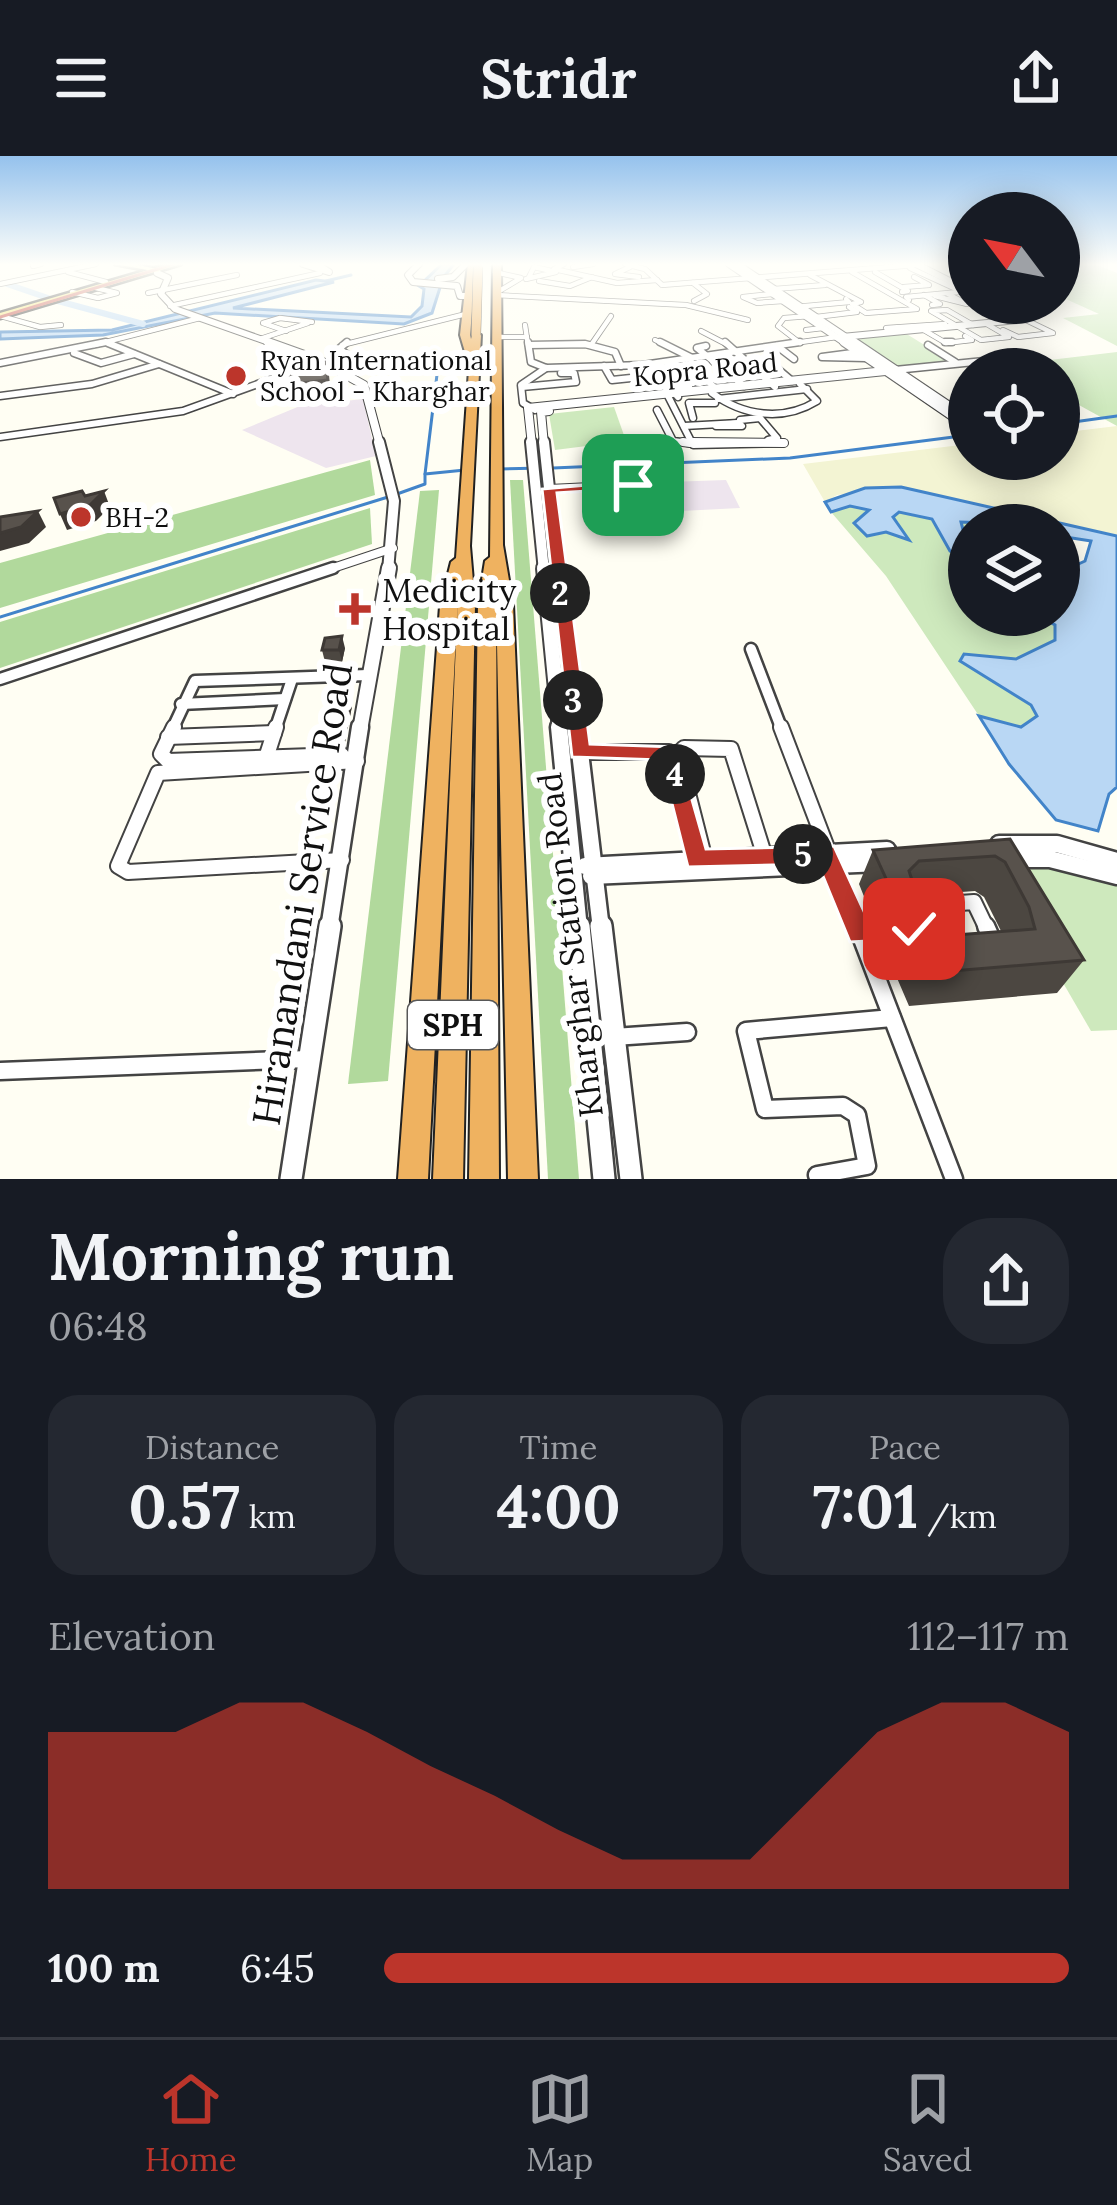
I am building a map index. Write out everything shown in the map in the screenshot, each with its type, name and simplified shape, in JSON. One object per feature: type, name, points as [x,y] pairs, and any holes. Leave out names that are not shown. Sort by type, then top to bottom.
[{"type":"highway","name":"SPH","points":[[448,1179],[472,871],[486,604],[496,545],[494,356],[486,312]]},
{"type":"highway","points":[[487,335],[492,312]]},
{"type":"highway","points":[[466,314],[471,357]]},
{"type":"highway","name":"SPH","points":[[484,1179],[463,546],[471,357],[487,335]]},
{"type":"highway","points":[[496,545],[505,604],[524,1179]]},
{"type":"highway","points":[[413,1179],[448,606],[463,546]]},
{"type":"street","points":[[183,312],[260,339],[281,337],[312,322],[280,318],[263,323],[281,337],[321,361],[343,370],[359,364],[339,349],[344,343],[466,314]]},
{"type":"street","points":[[716,312],[748,320]]},
{"type":"street","points":[[803,312],[783,318],[779,328],[796,336],[841,337],[1004,324]]},
{"type":"street","points":[[796,336],[787,321],[805,312]]},
{"type":"street","name":"Kopra Road","points":[[809,312],[823,328],[841,337],[896,372],[964,416],[955,418],[896,372],[863,355],[841,337],[810,312]]},
{"type":"street","points":[[0,314],[40,327],[61,326]]},
{"type":"street","points":[[893,314],[868,316],[889,330],[925,331],[964,324]]},
{"type":"street","points":[[591,345],[600,324],[611,316]]},
{"type":"street","points":[[0,363],[71,352],[196,317]]},
{"type":"street","points":[[590,322],[600,324]]},
{"type":"street","points":[[925,331],[946,343],[973,340],[948,324]]},
{"type":"street","points":[[980,324],[1018,337],[1053,333],[1034,324]]},
{"type":"street","points":[[525,325],[539,346]]},
{"type":"street","points":[[951,326],[981,340],[1009,337],[991,325]]},
{"type":"street","points":[[710,358],[779,348],[796,336],[823,328]]},
{"type":"street","points":[[701,331],[738,352],[773,385]]},
{"type":"street","points":[[487,335],[563,349],[591,345],[615,352],[621,366]]},
{"type":"street","points":[[655,340],[692,358]]},
{"type":"street","points":[[106,342],[233,394]]},
{"type":"street","points":[[928,345],[948,357]]},
{"type":"street","points":[[521,387],[576,382],[573,373],[548,371],[531,362],[539,346]]},
{"type":"street","points":[[706,346],[697,349],[744,386]]},
{"type":"street","points":[[779,348],[794,359]]},
{"type":"street","points":[[760,350],[772,362]]},
{"type":"street","points":[[71,352],[101,363],[134,354]]},
{"type":"street","points":[[863,355],[822,357],[863,355]]},
{"type":"street","points":[[648,366],[692,358],[734,359],[756,378]]},
{"type":"street","points":[[0,437],[183,411],[321,361]]},
{"type":"street","points":[[896,372],[948,362]]},
{"type":"street","points":[[0,396],[92,384],[159,364]]},
{"type":"street","points":[[521,387],[548,371],[672,365],[689,386],[672,394]]},
{"type":"street","points":[[700,391],[688,376],[703,374],[716,397],[740,412],[799,410],[818,401],[774,365],[753,367]]},
{"type":"street","points":[[605,368],[612,380],[650,376],[648,366]]},
{"type":"street","points":[[648,366],[661,377],[688,423],[706,444],[778,438],[760,418],[688,423]]},
{"type":"street","name":"Hiranandani Service Road","points":[[291,1179],[368,676],[393,548],[394,501],[364,385],[343,370]]},
{"type":"street","name":"Kopra Road","points":[[528,408],[700,391],[716,397],[744,386],[800,385],[896,372]]},
{"type":"street","points":[[661,377],[680,375]]},
{"type":"street","name":"Kopra Road","points":[[541,412],[672,394],[716,397],[773,385]]},
{"type":"street","points":[[690,443],[688,403],[800,385]]},
{"type":"street","points":[[521,387],[528,408],[541,412]]},
{"type":"street","points":[[688,423],[726,416],[712,416],[716,397]]},
{"type":"street","name":"Kharghar Station Road","points":[[528,408],[542,472]]},
{"type":"street","points":[[657,410],[673,441],[784,443]]},
{"type":"street","name":"Kharghar Station Road","points":[[541,412],[545,508],[584,871],[614,1037],[631,1179]]},
{"type":"street","points":[[542,472],[633,485]]},
{"type":"street","points":[[0,680],[393,548]]},
{"type":"street","name":"Kharghar Station Road","points":[[559,641],[580,752],[604,1179]]},
{"type":"street","points":[[751,649],[954,1179]]},
{"type":"street","points":[[357,757],[168,760],[161,754],[195,681],[368,676]]},
{"type":"street","points":[[266,758],[292,679]]},
{"type":"street","points":[[181,704],[285,699]]},
{"type":"street","points":[[168,737],[274,733]]},
{"type":"street","points":[[700,860],[678,754],[684,748],[731,749],[765,856]]},
{"type":"street","points":[[580,752],[670,752],[700,860]]},
{"type":"street","points":[[342,860],[128,872],[118,866],[158,773],[357,757]]},
{"type":"street","points":[[1117,861],[1058,844],[985,852],[1050,860],[1117,876]]},
{"type":"street","points":[[584,871],[908,855]]},
{"type":"street","points":[[584,871],[765,856],[830,859]]},
{"type":"street","points":[[860,933],[916,936],[904,907],[974,902],[995,946],[972,949]]},
{"type":"street","points":[[817,1175],[868,1166],[857,1115],[843,1106],[765,1109],[746,1031],[892,1018]]},
{"type":"street","points":[[614,1037],[687,1032]]},
{"type":"street","points":[[0,1072],[311,1059]]},
{"type":"shaded area","points":[[363,399],[376,456],[326,468],[242,430],[300,406]]},
{"type":"shaded area","points":[[726,480],[740,508],[681,511],[640,483]]},
{"type":"green space","points":[[1117,312],[1117,346],[1075,324],[1080,324],[1080,316]]},
{"type":"green space","points":[[905,333],[948,362],[898,367],[855,338]]},
{"type":"green space","points":[[1117,352],[1117,426],[1080,406],[1080,356]]},
{"type":"green space","points":[[614,407],[626,441],[555,450],[549,414]]},
{"type":"green space","points":[[1117,426],[1117,535],[1080,527],[1080,504],[978,504],[901,487],[837,495],[825,502],[803,464],[948,447],[948,480],[1080,480],[1080,430]]},
{"type":"green space","points":[[370,460],[375,495],[0,608],[0,563]]},
{"type":"green space","points":[[510,480],[523,480],[579,1179],[548,1179]]},
{"type":"green space","points":[[439,490],[388,1081],[348,1084],[420,491]]},
{"type":"green space","points":[[850,506],[870,510],[867,536],[899,523],[892,517],[899,512],[932,519],[941,534],[948,530],[948,636],[1055,636],[1016,659],[964,654],[960,661],[1031,705],[1037,716],[1021,727],[979,716],[886,576],[831,512]]},
{"type":"green space","points":[[370,508],[372,544],[0,668],[0,622]]},
{"type":"green space","points":[[1041,863],[1117,884],[1117,1030],[1091,1031],[997,869]]},
{"type":"water","points":[[187,312],[411,317],[416,312],[432,312],[404,324],[215,313],[103,335],[0,339],[0,332],[112,330]]},
{"type":"water","points":[[901,487],[976,504],[948,504],[948,547],[932,519],[899,512],[893,517],[909,540],[886,532],[867,536],[854,523],[869,510],[850,506],[831,512],[825,502],[865,488]]},
{"type":"water","points":[[1080,528],[1117,536],[1117,787],[1109,794],[1098,831],[1056,820],[1009,764],[979,716],[1021,727],[1037,716],[1031,705],[960,661],[964,654],[1016,659],[1055,636],[1080,636],[1080,563],[1091,541],[1080,539]]},
{"type":"building","points":[[326,362],[328,380],[292,384],[292,365]]},
{"type":"building","points":[[82,491],[85,496],[104,491],[90,505],[60,514],[54,498]]},
{"type":"building","points":[[38,511],[21,527],[0,533],[0,517]]},
{"type":"building","points":[[342,636],[339,650],[322,650],[325,638]]},
{"type":"building","points":[[332,695],[349,695],[342,730],[324,731]]},
{"type":"building","points":[[1010,839],[1084,960],[928,973],[902,916],[926,914],[942,936],[1035,929],[1029,907],[1005,862],[995,856],[919,861],[909,871],[913,883],[889,885],[873,850]]},
{"type":"waterway","points":[[98,312],[143,324]]},
{"type":"waterway","points":[[425,474],[439,358]]},
{"type":"waterway","points":[[1080,421],[1117,416]]},
{"type":"waterway","points":[[553,468],[790,458],[948,438]]},
{"type":"waterway","points":[[499,469],[543,468]]},
{"type":"waterway","points":[[425,474],[465,470]]},
{"type":"waterway","points":[[397,494],[425,484],[425,474]]},
{"type":"waterway","points":[[0,617],[388,497]]},
{"type":"railway","points":[[0,317],[17,312]]},
{"type":"place","name":"Ryan International School - Kharghar","points":[[236,376]]},
{"type":"place","name":"BH-2","points":[[81,517]]},
{"type":"place","name":"Medicity Hospital","points":[[355,609]]},
{"type":"route","points":[[633,485],[550,489],[580,752],[670,752],[696,860],[826,853],[860,933],[914,929]]}]
